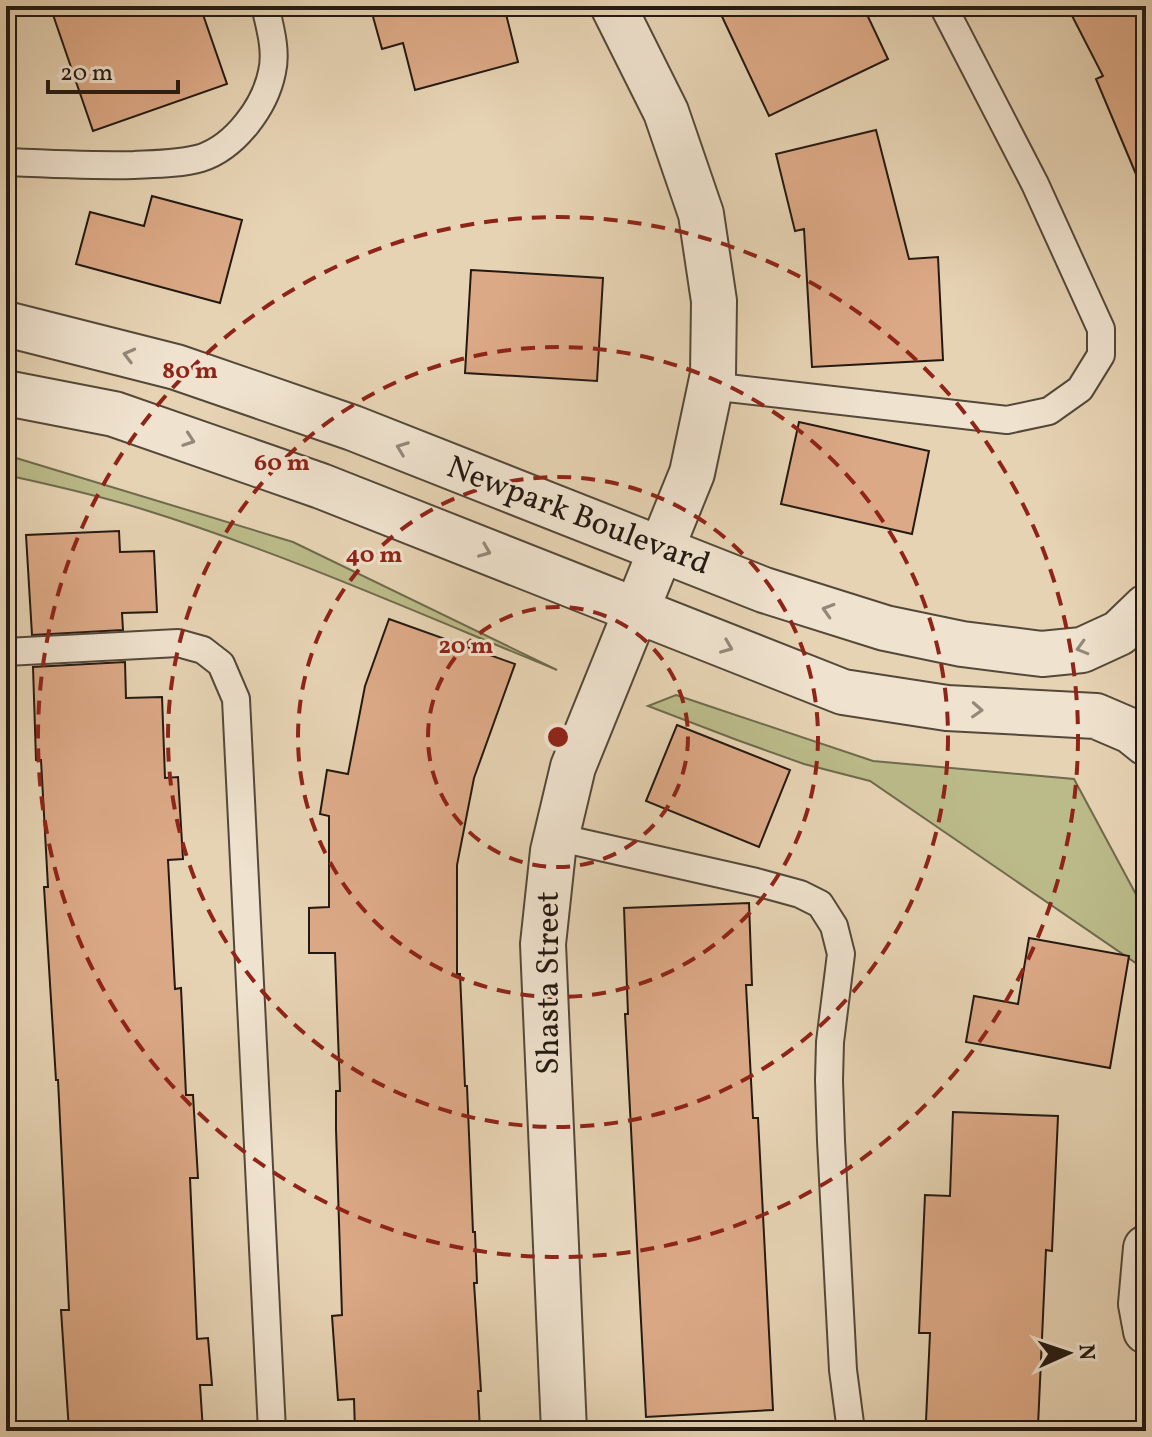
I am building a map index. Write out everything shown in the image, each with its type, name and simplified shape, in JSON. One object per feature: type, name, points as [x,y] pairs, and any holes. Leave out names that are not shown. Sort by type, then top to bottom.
[{"type":"street","name":"Shasta Street","points":[[564,1431],[543,944],[553,851],[573,767],[692,473],[713,374],[714,301],[701,214],[666,112],[613,6]]},
{"type":"street","name":"Newpark Boulevard","points":[[6,324],[176,367],[353,428],[764,590],[885,628],[962,644],[1042,654],[1082,650],[1119,633],[1146,607]]},
{"type":"street","name":"Newpark Boulevard","points":[[6,393],[114,414],[321,486],[843,692],[947,708],[1096,716],[1131,731],[1146,743]]},
{"type":"street","points":[[437,532],[459,470]]},
{"type":"street","points":[[1145,1266],[1141,1304],[1146,1331]]},
{"type":"lane","points":[[6,162],[75,166],[156,164],[201,158],[227,145],[257,111],[273,71],[272,37],[265,6]]},
{"type":"lane","points":[[710,386],[1007,420],[1049,411],[1080,389],[1101,355],[1101,329],[1035,184],[943,6]]},
{"type":"lane","points":[[6,652],[178,643],[203,650],[221,664],[236,699],[272,1431]]},
{"type":"lane","points":[[556,837],[800,894],[820,904],[834,926],[841,954],[830,1042],[831,1141],[843,1370],[851,1431]]},
{"type":"green space","points":[[16,458],[293,542],[557,670],[351,585],[195,526],[108,499],[6,475],[6,465]]},
{"type":"green space","points":[[676,695],[873,761],[1074,779],[1146,913],[1146,970],[870,781],[804,764],[648,706]]},
{"type":"building","points":[[50,6],[200,6],[227,84],[93,131]]},
{"type":"building","points":[[370,6],[504,6],[518,62],[415,90],[403,43],[382,49]]},
{"type":"building","points":[[717,6],[863,6],[888,59],[769,116]]},
{"type":"building","points":[[1067,6],[1146,6],[1146,198],[1096,79],[1103,76]]},
{"type":"building","points":[[876,130],[909,259],[938,257],[943,360],[812,367],[804,229],[795,231],[776,154]]},
{"type":"building","points":[[152,196],[242,220],[220,303],[76,264],[90,212],[144,226]]},
{"type":"building","points":[[471,270],[603,278],[597,381],[465,373]]},
{"type":"building","points":[[799,422],[929,451],[912,534],[781,504]]},
{"type":"building","points":[[119,531],[120,552],[154,551],[157,612],[122,613],[123,630],[32,635],[26,535]]},
{"type":"building","points":[[389,619],[515,664],[474,778],[457,865],[457,974],[460,974],[475,1232],[480,1431],[355,1431],[354,1399],[338,1400],[332,1316],[342,1315],[336,1129],[336,1091],[340,1091],[335,953],[309,953],[309,908],[329,907],[329,816],[320,814],[327,770],[348,774],[365,686]]},
{"type":"building","points":[[125,662],[126,698],[162,697],[165,778],[178,777],[183,859],[168,860],[175,989],[181,988],[186,1095],[193,1095],[198,1178],[190,1178],[197,1339],[208,1338],[212,1385],[200,1385],[203,1431],[69,1431],[61,1310],[69,1310],[64,1203],[44,887],[48,887],[41,760],[36,760],[33,667]]},
{"type":"building","points":[[677,725],[790,770],[759,847],[646,801]]},
{"type":"building","points":[[749,903],[752,985],[746,985],[753,1118],[758,1118],[773,1410],[646,1417],[625,1014],[628,1014],[624,908]]},
{"type":"building","points":[[1029,938],[1129,956],[1110,1068],[966,1042],[974,996],[1018,1004]]},
{"type":"building","points":[[953,1112],[1058,1116],[1052,1251],[1046,1250],[1038,1426],[926,1421],[930,1333],[919,1333],[925,1195],[950,1196]]}]
